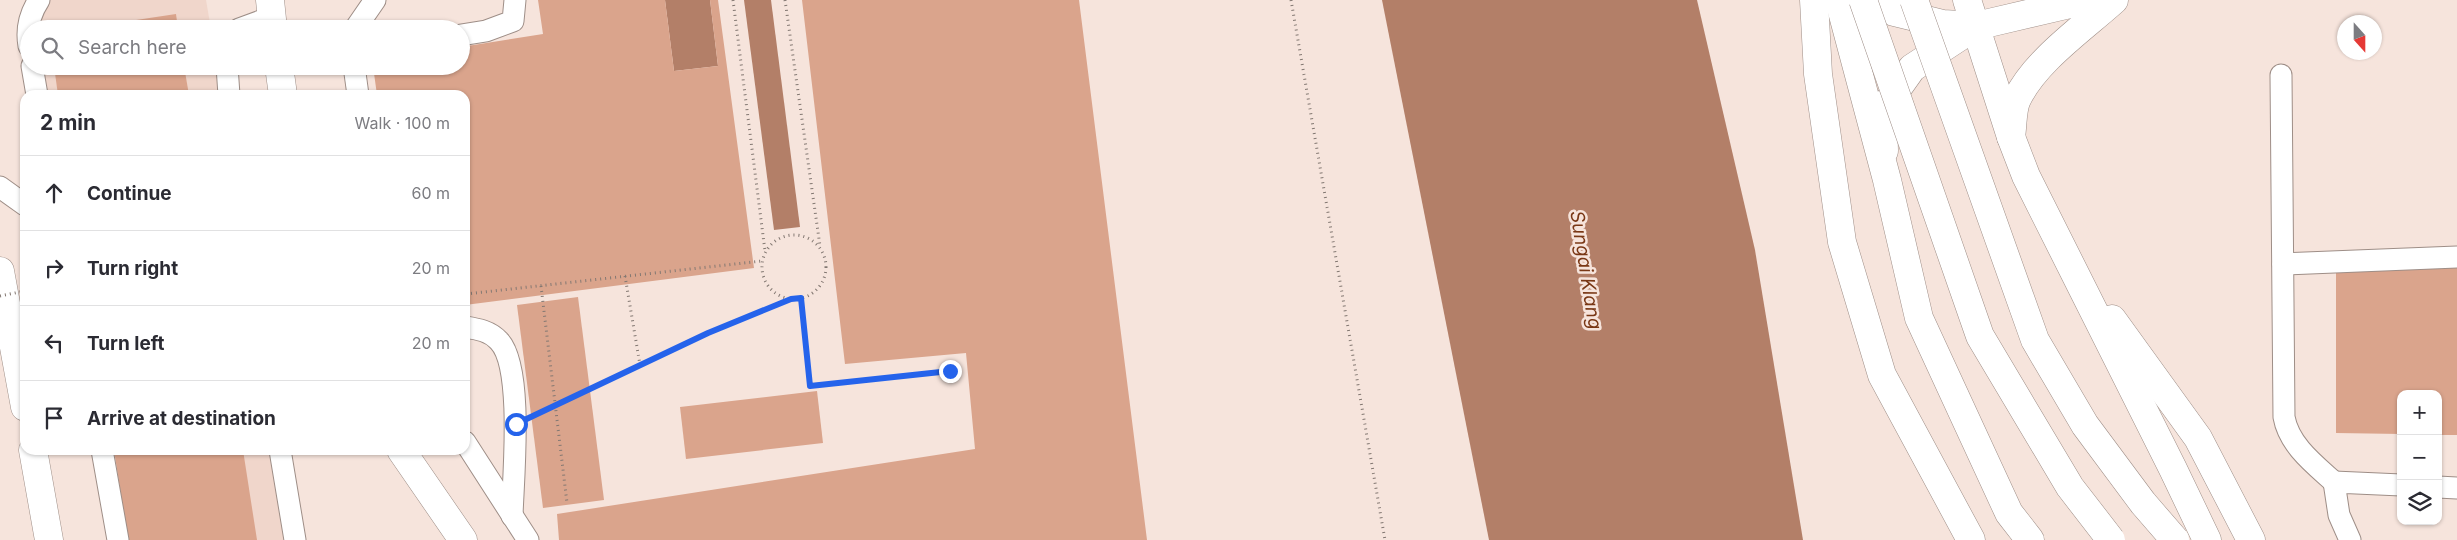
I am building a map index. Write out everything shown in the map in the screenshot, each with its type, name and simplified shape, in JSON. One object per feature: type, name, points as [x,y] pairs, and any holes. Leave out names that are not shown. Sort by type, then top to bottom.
[{"type":"street","points":[[1814,0],[1818,74],[1842,242],[1882,375],[1972,540]]},
{"type":"street","points":[[1839,0],[1887,180],[1919,318],[2009,513],[2030,540]]},
{"type":"street","points":[[1863,0],[1980,336],[2070,487],[2111,540]]},
{"type":"street","points":[[1874,0],[1894,12],[1943,24],[1976,26],[2087,0]]},
{"type":"street","points":[[1914,0],[2035,340],[2085,425],[2143,503],[2175,540]]},
{"type":"street","points":[[1966,0],[2011,137],[2026,176],[2207,540]]},
{"type":"street","points":[[2011,137],[2017,100],[2036,73],[2049,58],[2114,0]]},
{"type":"street","points":[[1887,180],[1883,116],[1890,99],[1912,68],[1976,26]]},
{"type":"street","points":[[280,75],[282,90]]},
{"type":"street","points":[[2060,247],[2198,438],[2251,540]]},
{"type":"street","points":[[0,271],[20,380]]},
{"type":"street","points":[[34,455],[49,540]]},
{"type":"street","points":[[404,455],[463,540]]},
{"type":"lane","points":[[30,20],[33,9],[39,0]]},
{"type":"lane","points":[[361,20],[375,0]]},
{"type":"lane","points":[[470,34],[486,31],[513,21],[514,0]]},
{"type":"lane","points":[[258,20],[272,15]]},
{"type":"lane","points":[[34,75],[36,90]]},
{"type":"lane","points":[[228,75],[229,90]]},
{"type":"lane","points":[[355,75],[357,90]]},
{"type":"lane","points":[[2281,75],[2286,426],[2294,442],[2334,482],[2339,515],[2350,540]]},
{"type":"lane","points":[[0,188],[20,202]]},
{"type":"lane","points":[[2283,264],[2457,257]]},
{"type":"lane","points":[[470,328],[482,329],[500,342],[510,366],[516,424],[512,516]]},
{"type":"lane","points":[[470,450],[528,540]]},
{"type":"lane","points":[[103,455],[118,540]]},
{"type":"lane","points":[[281,455],[295,540]]},
{"type":"lane","points":[[2334,482],[2397,485]]},
{"type":"lane","points":[[2442,487],[2457,488]]},
{"type":"path","points":[[734,0],[765,251],[762,261],[765,282],[771,290],[780,296],[791,299]]},
{"type":"path","points":[[516,424],[708,333],[791,299],[801,298],[819,287],[824,278],[825,256],[820,246],[785,0]]},
{"type":"path","points":[[1291,0],[1385,540]]},
{"type":"path","points":[[765,251],[780,237],[791,234],[802,235],[820,246]]},
{"type":"path","points":[[470,293],[762,261]]},
{"type":"path","points":[[625,276],[640,365]]},
{"type":"path","points":[[541,286],[557,404],[567,502]]},
{"type":"path","points":[[0,296],[20,293]]},
{"type":"path","points":[[801,298],[810,386],[950,371]]},
{"type":"shaded area","points":[[49,0],[206,0],[209,20],[40,20],[41,12]]},
{"type":"shaded area","points":[[44,75],[219,75],[221,90],[46,90]]},
{"type":"shaded area","points":[[107,455],[280,455],[293,540],[121,540]]},
{"type":"water","points":[[665,0],[710,0],[718,66],[674,71]]},
{"type":"water","points":[[744,0],[771,0],[800,227],[774,230]]},
{"type":"water","name":"Sungai Klang","points":[[1382,0],[1697,0],[1755,250],[1803,540],[1489,540]]},
{"type":"building","points":[[538,0],[665,0],[674,71],[718,66],[710,0],[718,0],[754,268],[470,304],[470,90],[376,90],[374,75],[470,75],[470,46],[543,34]]},
{"type":"building","points":[[802,0],[1079,0],[1147,540],[559,540],[557,514],[975,449],[966,353],[845,364]]},
{"type":"building","points":[[176,14],[177,20],[136,20]]},
{"type":"building","points":[[55,75],[186,75],[188,90],[57,90]]},
{"type":"building","points":[[2336,262],[2457,263],[2457,435],[2442,435],[2442,390],[2397,390],[2397,434],[2336,433]]},
{"type":"building","points":[[578,297],[604,500],[543,508],[517,305]]},
{"type":"building","points":[[817,391],[823,443],[686,459],[680,407]]},
{"type":"building","points":[[115,455],[244,455],[257,540],[128,540]]},
{"type":"route","points":[[516,424],[708,333],[791,299],[801,298],[810,386],[950,371]]}]
